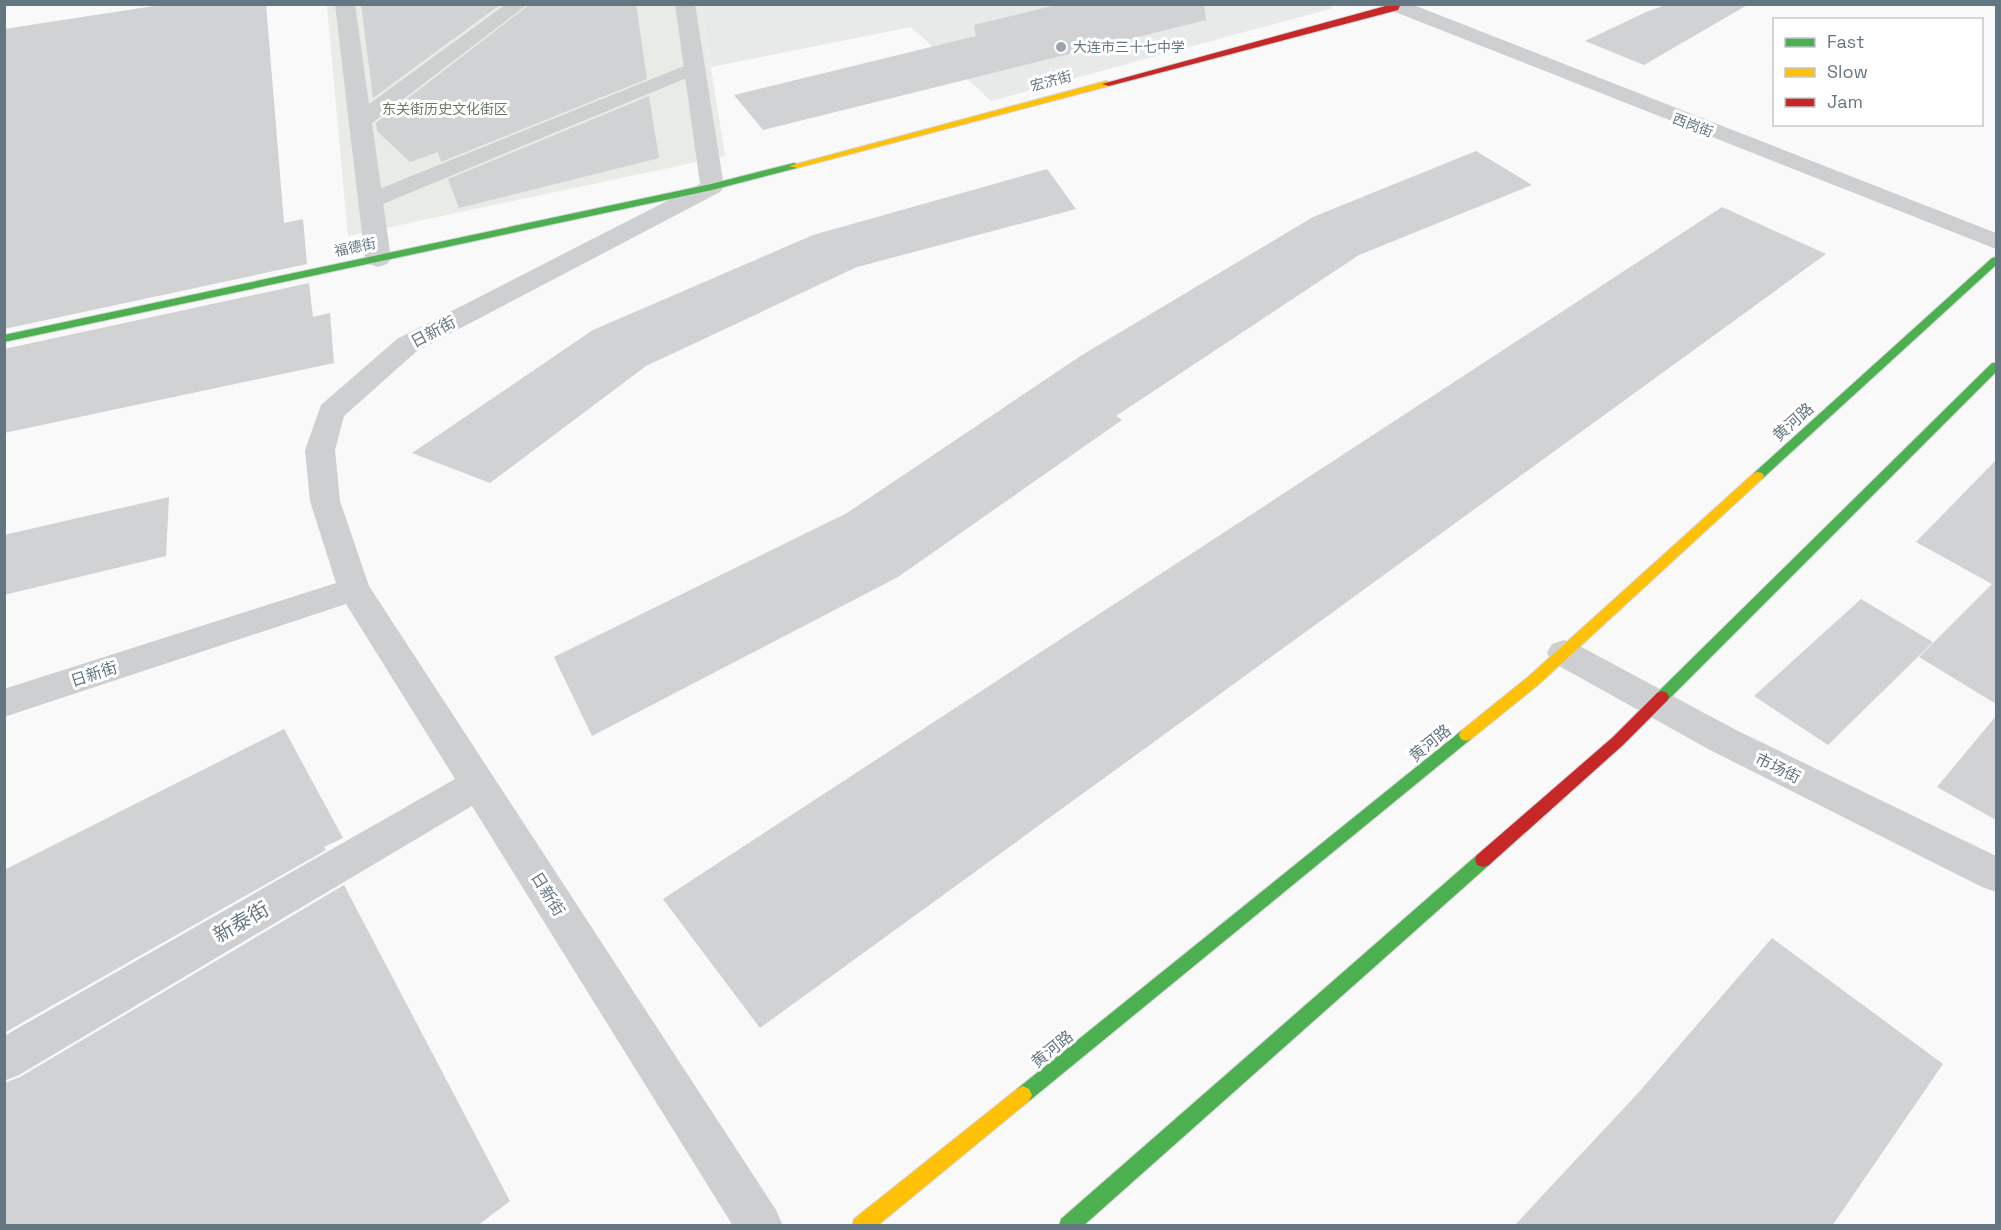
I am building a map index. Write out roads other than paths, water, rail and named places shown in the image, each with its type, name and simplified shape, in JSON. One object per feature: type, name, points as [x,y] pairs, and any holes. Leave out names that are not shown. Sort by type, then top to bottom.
[{"type":"main road","name":"宏济街","points":[[712,187],[1394,6]]},
{"type":"main road","name":"福德街","points":[[4,339],[712,187]]},
{"type":"main road","name":"黄河路","points":[[861,1226],[1515,696],[1996,260]]},
{"type":"main road","points":[[1068,1226],[1618,741],[1996,366]]},
{"type":"street","points":[[345,4],[378,259]]},
{"type":"street","points":[[360,120],[519,4]]},
{"type":"street","points":[[685,4],[712,187]]},
{"type":"street","name":"西岗街","points":[[1394,6],[1996,242]]},
{"type":"street","name":"日新街","points":[[712,187],[407,345],[331,412],[320,450],[325,501],[354,589],[751,1212]]},
{"type":"street","name":"日新街","points":[[4,703],[354,589]]},
{"type":"street","name":"市场街","points":[[1563,653],[1723,740],[1996,875]]},
{"type":"street","name":"新泰街","points":[[4,1060],[478,784]]},
{"type":"lane","points":[[369,201],[694,68]]},
{"type":"place","name":"大连市三十七中学","points":[[1061,47]]},
{"type":"park label","name":"东关街历史文化街区","points":[[445,109]]}]
